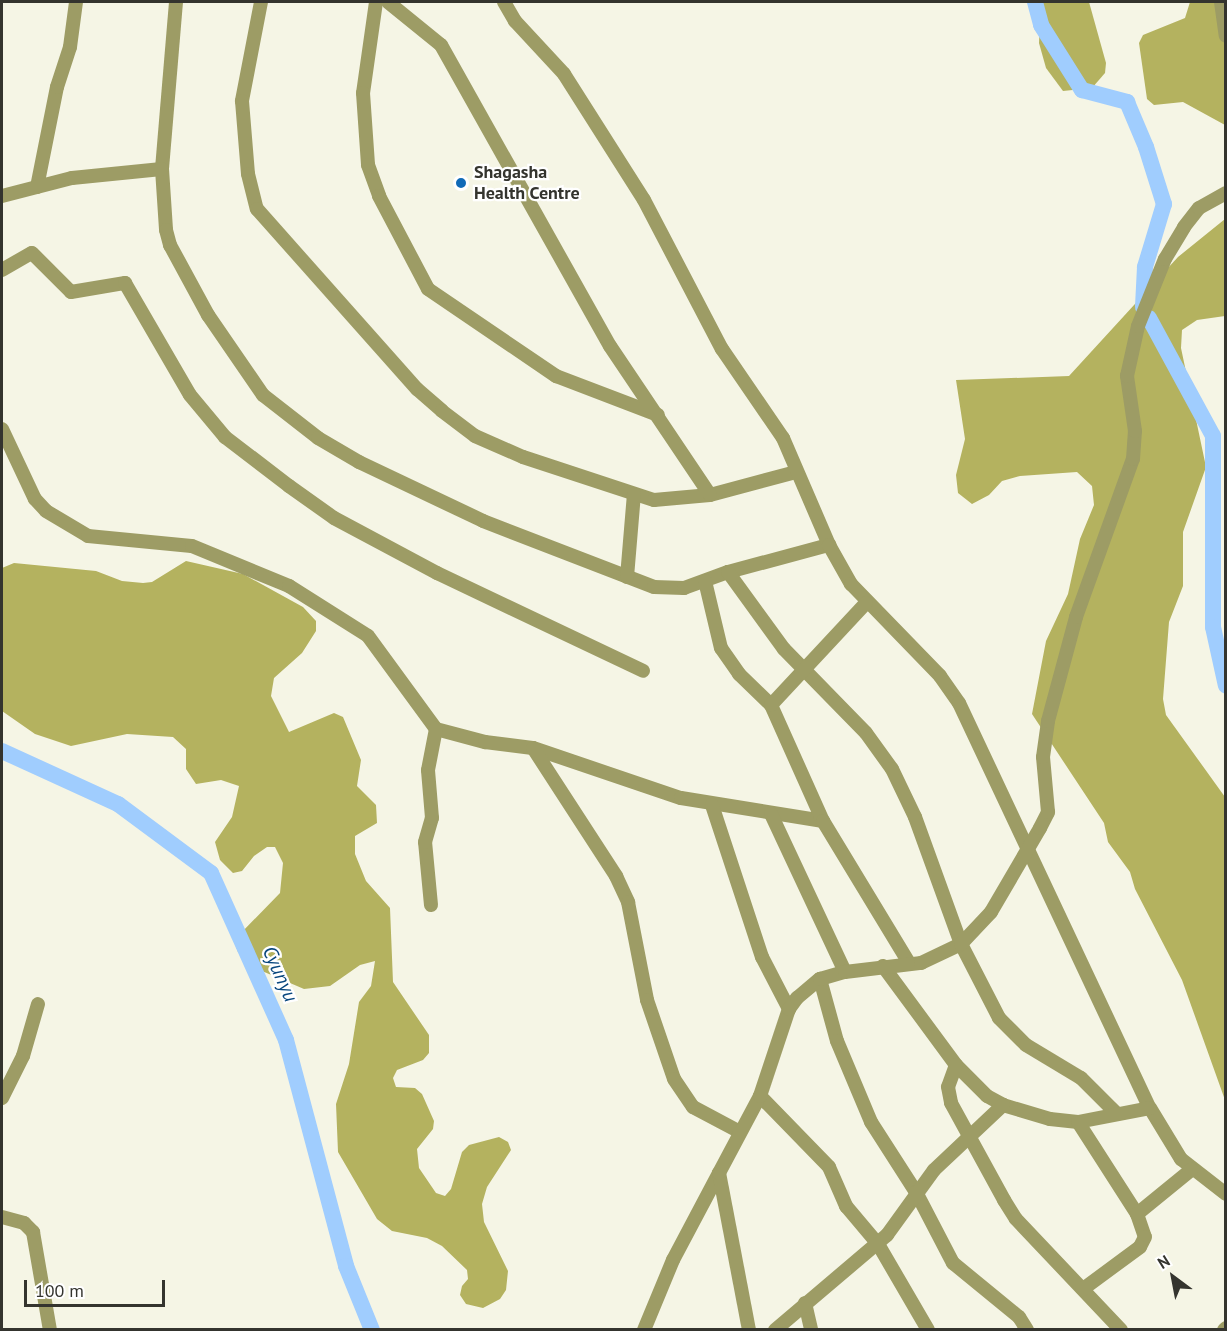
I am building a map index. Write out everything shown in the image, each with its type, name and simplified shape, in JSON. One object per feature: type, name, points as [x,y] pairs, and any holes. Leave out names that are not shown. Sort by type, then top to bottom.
[{"type":"street","points":[[37,187],[57,87],[70,47],[76,2]]},
{"type":"street","points":[[176,2],[162,169],[170,245],[208,315],[263,395],[318,438],[359,462],[483,521],[627,577],[670,589],[829,545]]},
{"type":"street","points":[[261,2],[242,101],[248,174],[256,209],[265,223],[417,389],[475,436],[634,494],[667,502],[710,495],[796,472]]},
{"type":"street","points":[[376,2],[363,93],[368,165],[379,196],[428,288],[556,376],[658,415]]},
{"type":"street","points":[[388,2],[441,45],[610,346],[710,495]]},
{"type":"street","points":[[504,2],[515,21],[564,74],[644,200],[722,349],[778,427],[829,545],[866,603],[939,676],[959,703],[1150,1108],[1170,1144],[1191,1170],[1226,1194]]},
{"type":"street","points":[[1221,2],[1226,36]]},
{"type":"street","points":[[2,196],[116,170],[162,169]]},
{"type":"street","points":[[645,1329],[674,1260],[760,1096],[789,1009],[797,998],[820,979],[845,972],[937,959],[962,944],[992,912],[1026,847],[1048,812],[1045,738],[1076,617],[1133,459],[1135,431],[1127,376],[1138,326],[1165,259],[1184,227],[1199,208],[1226,193]]},
{"type":"street","points":[[2,270],[30,253],[71,292],[125,283],[190,395],[225,436],[289,486],[334,518],[437,573],[643,671]]},
{"type":"street","points":[[2,429],[35,499],[46,511],[88,536],[192,546],[289,586],[368,636],[436,729],[485,742],[533,748],[640,787],[712,805],[823,821]]},
{"type":"street","points":[[627,577],[634,494]]},
{"type":"street","points":[[728,572],[784,649],[805,667],[892,769],[915,817],[962,944],[989,1004],[1012,1034],[1082,1078],[1117,1114]]},
{"type":"street","points":[[705,581],[721,648],[739,674],[771,705],[823,821],[909,963]]},
{"type":"street","points":[[771,705],[866,603]]},
{"type":"street","points":[[431,905],[424,842],[432,819],[428,770],[436,729]]},
{"type":"street","points":[[533,748],[616,876],[628,902],[647,1000],[674,1080],[693,1107],[740,1132]]},
{"type":"street","points":[[712,805],[762,957],[789,1009]]},
{"type":"street","points":[[771,814],[845,972]]},
{"type":"street","points":[[883,966],[956,1065],[987,1096],[1003,1105],[1050,1119],[1078,1122],[1150,1108]]},
{"type":"street","points":[[820,979],[837,1041],[871,1122],[916,1192],[957,1269],[1019,1317],[1027,1329]]},
{"type":"street","points":[[2,1098],[22,1056],[38,1004]]},
{"type":"street","points":[[956,1065],[949,1095],[968,1138],[1016,1219],[1121,1329]]},
{"type":"street","points":[[760,1096],[829,1167],[846,1206],[878,1244],[928,1329]]},
{"type":"street","points":[[776,1329],[878,1244],[916,1192],[1003,1105]]},
{"type":"street","points":[[1078,1122],[1144,1227],[1143,1243],[1083,1290]]},
{"type":"street","points":[[1137,1214],[1191,1170]]},
{"type":"street","points":[[719,1173],[749,1329]]},
{"type":"street","points":[[2,1217],[24,1223],[33,1232],[50,1329]]},
{"type":"street","points":[[805,1303],[811,1329]]},
{"type":"shaded area","points":[[1041,2],[1089,2],[1106,63],[1105,73],[1092,88],[1063,91],[1046,68],[1039,43]]},
{"type":"shaded area","points":[[1190,2],[1225,2],[1225,125],[1183,102],[1154,105],[1147,99],[1139,43],[1143,35],[1185,18]]},
{"type":"shaded area","points":[[1225,219],[1225,316],[1197,320],[1182,330],[1181,348],[1206,467],[1183,532],[1183,586],[1169,622],[1163,699],[1166,715],[1225,797],[1225,1100],[1182,980],[1135,889],[1130,872],[1108,842],[1104,823],[1032,714],[1046,641],[1068,594],[1080,539],[1094,505],[1092,486],[1077,472],[1020,476],[1002,481],[989,495],[972,504],[958,493],[956,475],[965,439],[956,380],[1069,376],[1178,257]]},
{"type":"shaded area","points":[[186,561],[243,574],[303,607],[316,621],[316,631],[302,653],[274,678],[271,696],[289,732],[334,713],[343,717],[361,760],[357,786],[376,805],[377,823],[355,836],[355,854],[366,881],[390,908],[393,982],[429,1035],[429,1053],[423,1060],[397,1070],[393,1078],[396,1087],[415,1088],[422,1094],[434,1121],[433,1129],[417,1149],[419,1168],[436,1193],[445,1196],[451,1189],[462,1152],[469,1145],[499,1137],[508,1142],[511,1150],[487,1187],[482,1204],[484,1222],[508,1271],[506,1290],[500,1299],[483,1308],[466,1304],[460,1295],[462,1286],[468,1279],[467,1270],[442,1246],[427,1238],[392,1231],[377,1219],[338,1152],[336,1104],[349,1064],[359,1002],[371,986],[375,961],[360,965],[330,986],[304,989],[262,971],[238,952],[235,944],[240,934],[280,893],[283,863],[275,847],[267,847],[254,856],[242,871],[233,873],[220,860],[215,842],[232,817],[239,786],[221,780],[196,784],[186,769],[186,749],[173,737],[127,734],[71,746],[35,734],[2,711],[2,568],[14,563],[96,571],[122,581],[143,583],[152,582]]},
{"type":"waterway","points":[[1035,2],[1041,25],[1082,90],[1127,102],[1146,147],[1164,204],[1145,267],[1143,307]]},
{"type":"waterway","points":[[1149,318],[1213,436],[1213,627],[1226,686]]},
{"type":"waterway","name":"Cyunyu","points":[[2,751],[118,804],[211,873],[286,1040],[346,1266],[372,1330]]},
{"type":"place","name":"Shagasha Health Centre","points":[[461,183]]}]
